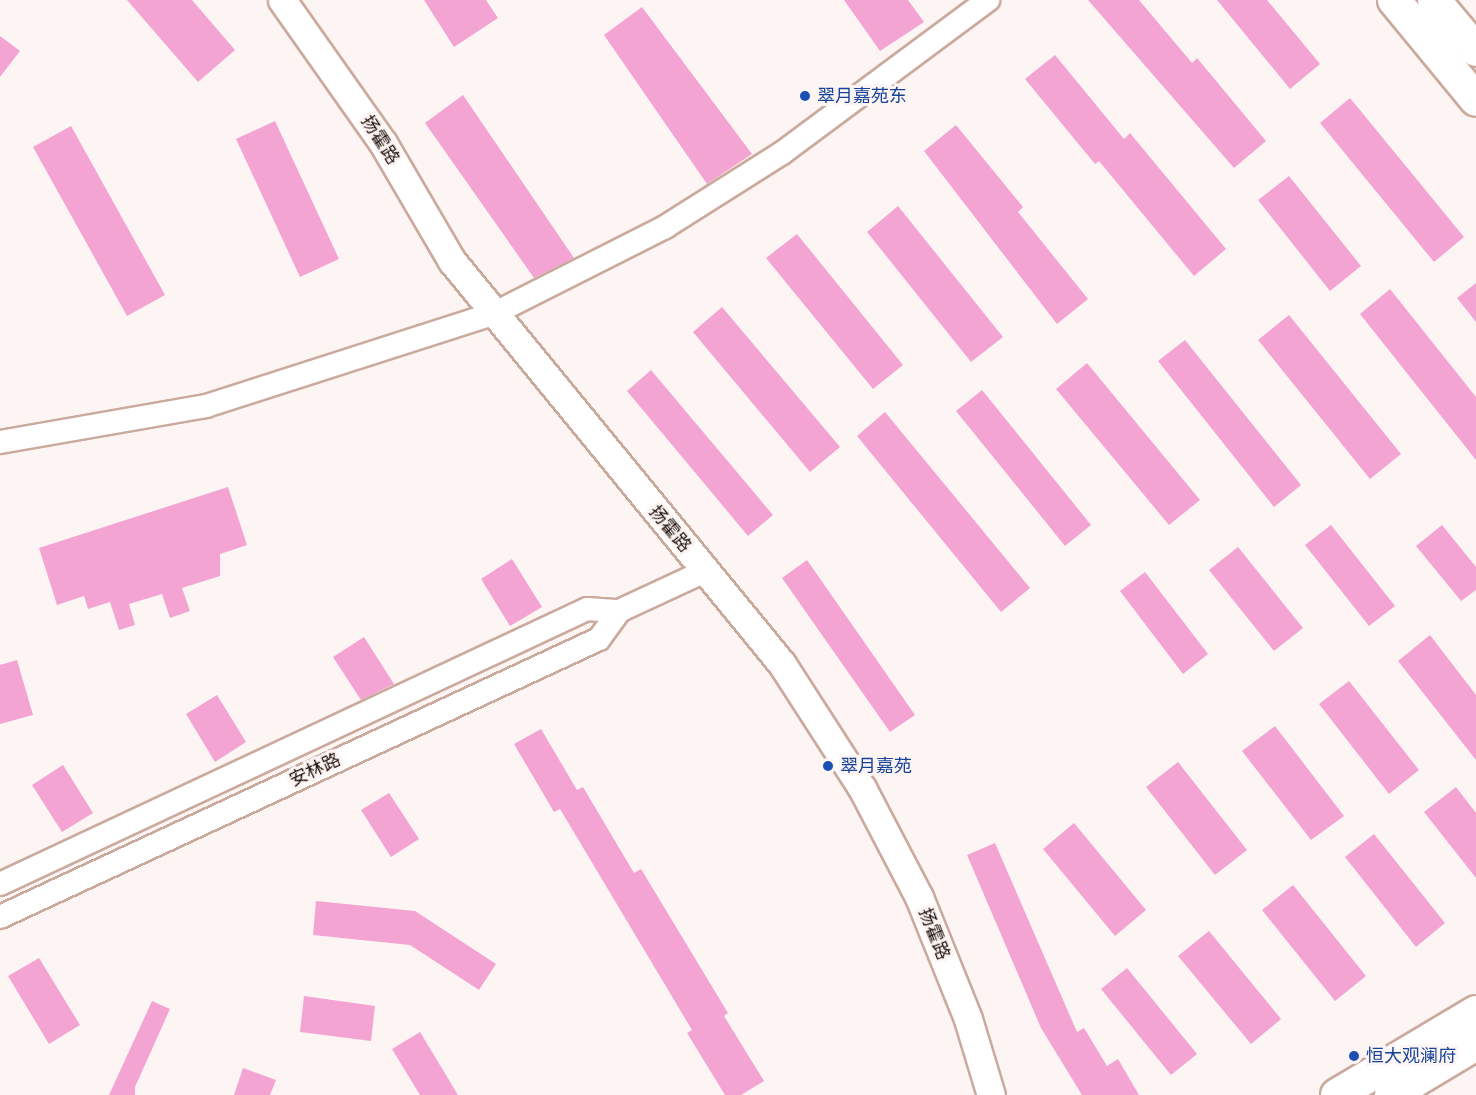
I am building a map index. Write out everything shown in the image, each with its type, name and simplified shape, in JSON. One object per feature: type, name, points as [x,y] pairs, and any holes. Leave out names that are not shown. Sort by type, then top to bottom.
[{"type":"main road","points":[[1394,0],[1476,100]]},
{"type":"main road","points":[[1434,0],[1476,50]]},
{"type":"main road","points":[[1337,1095],[1476,1012]]},
{"type":"main road","points":[[1391,1095],[1476,1044]]},
{"type":"street","name":"扬霍路","points":[[282,0],[383,142],[452,261],[782,664],[862,788],[919,897],[968,1019],[991,1095]]},
{"type":"street","points":[[0,442],[206,406],[495,314],[664,227],[782,153],[988,0]]},
{"type":"street","name":"安林路","points":[[0,884],[587,609],[619,611],[705,571]]},
{"type":"street","name":"安林路","points":[[0,917],[599,639],[619,611]]},
{"type":"street","points":[[136,820],[152,846]]},
{"type":"building","points":[[127,0],[192,0],[235,50],[198,82]]},
{"type":"building","points":[[424,0],[486,0],[498,18],[454,47]]},
{"type":"building","points":[[844,0],[908,0],[924,22],[880,51]]},
{"type":"building","points":[[1088,0],[1139,0],[1192,63],[1197,58],[1266,141],[1234,168]]},
{"type":"building","points":[[1217,0],[1267,0],[1320,64],[1290,89]]},
{"type":"building","points":[[642,7],[752,154],[707,184],[604,35]]},
{"type":"building","points":[[0,36],[20,51],[0,77]]},
{"type":"building","points":[[1055,55],[1124,139],[1130,133],[1226,249],[1194,276],[1099,161],[1095,164],[1025,79]]},
{"type":"building","points":[[463,95],[574,258],[534,278],[425,123]]},
{"type":"building","points":[[1350,98],[1464,237],[1434,262],[1320,123]]},
{"type":"building","points":[[275,121],[339,259],[300,277],[236,139]]},
{"type":"building","points":[[956,125],[1023,207],[1018,212],[1088,299],[1057,324],[924,151]]},
{"type":"building","points":[[71,126],[165,295],[127,316],[33,147]]},
{"type":"building","points":[[1289,176],[1361,266],[1330,291],[1258,200]]},
{"type":"building","points":[[898,206],[1003,337],[971,362],[867,232]]},
{"type":"building","points":[[797,234],[903,365],[873,389],[766,258]]},
{"type":"building","points":[[1476,283],[1476,322],[1457,298]]},
{"type":"building","points":[[1390,289],[1476,397],[1476,460],[1360,314]]},
{"type":"building","points":[[722,307],[840,447],[810,472],[693,332]]},
{"type":"building","points":[[1289,315],[1401,454],[1370,479],[1258,340]]},
{"type":"building","points":[[1185,340],[1301,485],[1274,507],[1158,361]]},
{"type":"building","points":[[1087,363],[1200,500],[1169,525],[1056,389]]},
{"type":"building","points":[[651,370],[773,515],[748,536],[627,391]]},
{"type":"building","points":[[982,390],[1091,525],[1065,546],[956,411]]},
{"type":"building","points":[[885,412],[1030,588],[1001,612],[857,436]]},
{"type":"building","points":[[228,487],[247,545],[220,554],[220,576],[182,588],[190,611],[170,618],[162,594],[129,604],[135,625],[119,630],[110,602],[88,609],[84,596],[57,605],[39,548]]},
{"type":"building","points":[[1331,525],[1395,606],[1369,626],[1305,545]]},
{"type":"building","points":[[1442,525],[1476,567],[1476,590],[1461,601],[1416,546]]},
{"type":"building","points":[[1238,547],[1303,628],[1274,651],[1209,570]]},
{"type":"building","points":[[512,559],[542,607],[510,626],[481,579]]},
{"type":"building","points":[[807,560],[915,715],[890,732],[782,578]]},
{"type":"building","points":[[1145,572],[1208,654],[1183,674],[1120,591]]},
{"type":"building","points":[[1430,635],[1476,695],[1476,760],[1398,661]]},
{"type":"building","points":[[364,637],[394,684],[361,700],[333,657]]},
{"type":"building","points":[[17,660],[33,715],[0,724],[0,665]]},
{"type":"building","points":[[1349,681],[1419,770],[1389,794],[1319,704]]},
{"type":"building","points":[[217,695],[246,742],[215,762],[186,714]]},
{"type":"building","points":[[1275,726],[1344,816],[1311,840],[1242,751]]},
{"type":"building","points":[[541,729],[577,790],[583,787],[634,873],[641,869],[728,1013],[724,1016],[764,1081],[741,1095],[725,1095],[687,1033],[692,1030],[560,809],[554,812],[514,744]]},
{"type":"building","points":[[1178,762],[1247,850],[1215,875],[1146,787]]},
{"type":"building","points":[[63,765],[93,813],[62,832],[32,785]]},
{"type":"building","points":[[1456,787],[1476,813],[1476,878],[1424,812]]},
{"type":"building","points":[[389,793],[419,839],[391,857],[361,810]]},
{"type":"building","points":[[1074,823],[1146,910],[1115,936],[1043,849]]},
{"type":"building","points":[[1374,834],[1445,923],[1416,947],[1345,857]]},
{"type":"building","points":[[995,843],[1077,1032],[1084,1028],[1107,1066],[1118,1059],[1139,1095],[1082,1095],[1041,1028],[967,855]]},
{"type":"building","points":[[1293,885],[1366,976],[1335,1001],[1262,910]]},
{"type":"building","points":[[316,901],[415,911],[496,964],[479,990],[410,945],[313,935]]},
{"type":"building","points":[[1209,931],[1281,1019],[1251,1044],[1178,956]]},
{"type":"building","points":[[39,958],[80,1025],[49,1044],[8,976]]},
{"type":"building","points":[[1127,968],[1197,1054],[1171,1075],[1101,989]]},
{"type":"building","points":[[304,996],[375,1006],[371,1041],[300,1032]]},
{"type":"building","points":[[152,1001],[170,1009],[135,1087],[135,1095],[109,1095]]},
{"type":"building","points":[[420,1032],[458,1095],[420,1095],[392,1049]]},
{"type":"building","points":[[243,1068],[276,1080],[270,1095],[234,1095]]},
{"type":"place","name":"翠月嘉苑东","points":[[805,96]]},
{"type":"place","name":"翠月嘉苑","points":[[828,766]]},
{"type":"place","name":"恒大观澜府","points":[[1354,1056]]}]
